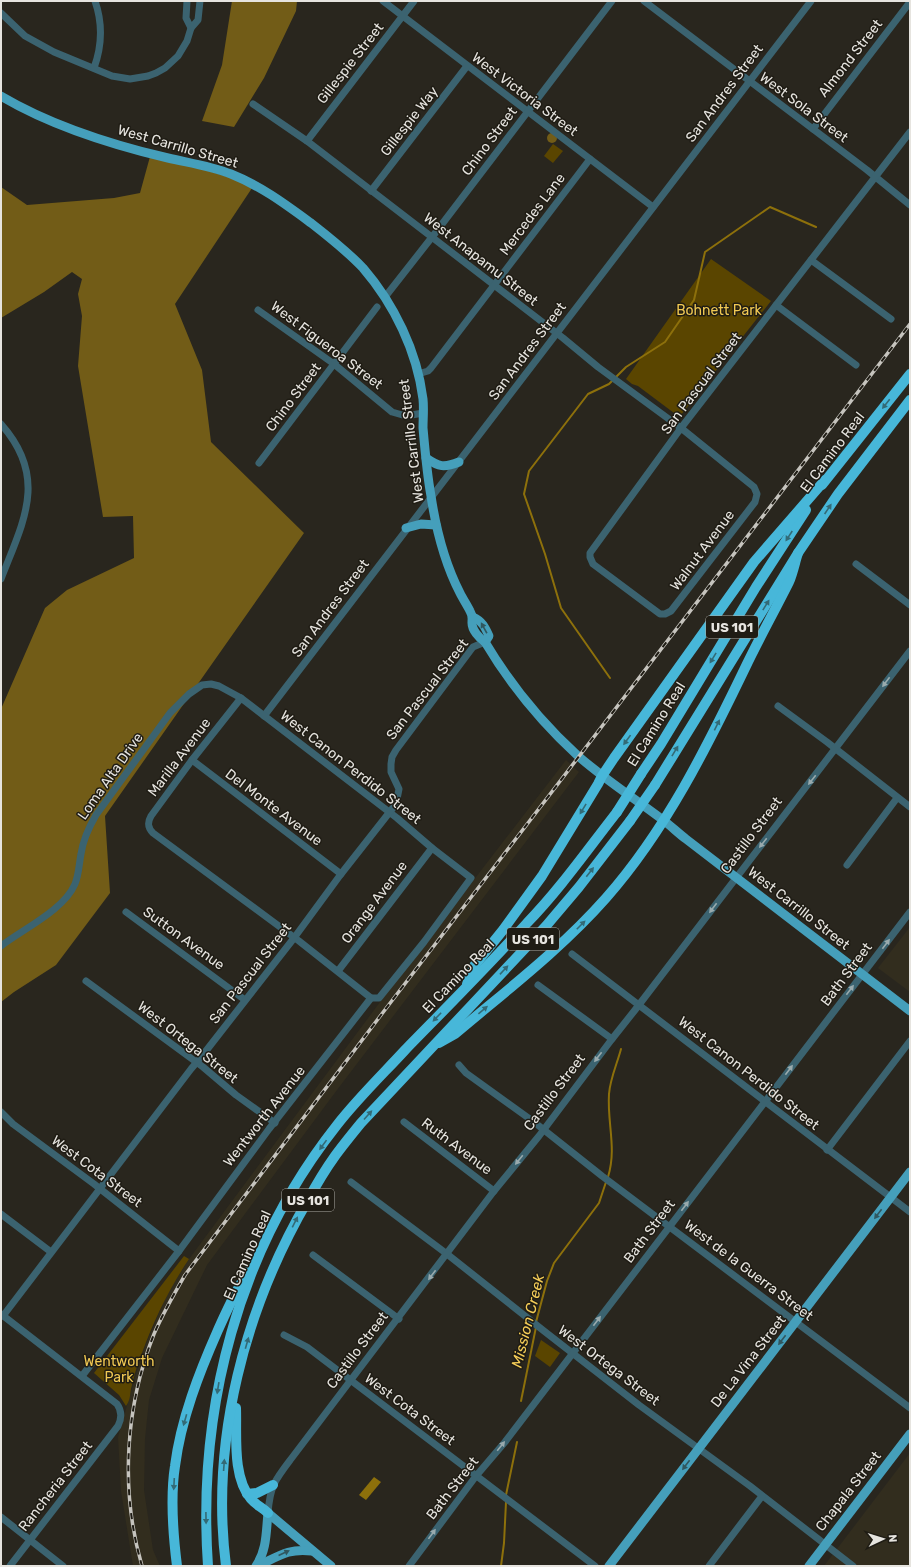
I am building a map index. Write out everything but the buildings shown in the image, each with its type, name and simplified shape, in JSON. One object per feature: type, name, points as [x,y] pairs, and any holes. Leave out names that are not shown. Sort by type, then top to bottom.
[{"type":"highway","name":"El Camino Real","points":[[208,1566],[206,1537],[206,1484],[218,1384],[237,1313],[258,1258],[293,1190],[336,1127],[365,1093],[529,922],[617,812],[666,737],[756,587],[826,480],[910,374]]},
{"type":"highway","name":"El Camino Real","points":[[225,1563],[223,1497],[224,1469],[236,1380],[257,1307],[275,1262],[306,1202],[334,1157],[361,1123],[546,926],[630,822],[655,785],[798,553],[838,494],[910,400]]},
{"type":"highway","points":[[464,989],[474,966],[503,930],[542,876],[602,776],[754,562],[826,480]]},
{"type":"highway","points":[[429,1049],[455,1034],[550,954],[578,928],[622,879],[664,821],[711,738],[761,634],[790,581],[798,553]]},
{"type":"highway","points":[[177,1566],[174,1544],[173,1499],[175,1467],[182,1431],[192,1396],[212,1345],[239,1284],[258,1258]]},
{"type":"highway","points":[[236,1380],[238,1463],[240,1478],[247,1494],[268,1513]]},
{"type":"highway","points":[[247,1494],[257,1493],[273,1485]]},
{"type":"main road","name":"West Carrillo Street","points":[[1,96],[32,112],[96,137],[169,158],[207,166],[250,182],[283,202],[334,241],[363,268],[384,297],[406,337],[418,374],[423,400],[426,458],[431,497],[436,525],[452,574],[473,616],[480,620],[489,636],[485,642],[507,677],[543,722],[578,756],[602,776],[664,821],[910,1011]]},
{"type":"main road","points":[[426,458],[438,466],[450,466],[459,462]]},
{"type":"main road","points":[[406,528],[421,524],[436,525]]},
{"type":"main road","name":"De La Vina Street","points":[[609,1566],[910,1172]]},
{"type":"main road","name":"Chapala Street","points":[[809,1566],[910,1434]]},
{"type":"main road","points":[[268,1513],[331,1566]]},
{"type":"main road","name":"Castillo Street","points":[[257,1566],[265,1545],[268,1513]]},
{"type":"main road","points":[[257,1566],[290,1550],[300,1549],[312,1551]]},
{"type":"street","points":[[94,68],[98,57],[101,34],[100,21],[95,1]]},
{"type":"street","points":[[187,1],[186,18],[191,28]]},
{"type":"street","points":[[1,14],[16,28],[39,45],[54,52],[112,76],[121,78],[139,78],[156,73],[178,56],[187,41],[191,28],[198,20],[200,1]]},
{"type":"street","name":"West Victoria Street","points":[[383,1],[653,208]]},
{"type":"street","name":"Gillespie Street","points":[[307,141],[414,1]]},
{"type":"street","name":"Chino Street","points":[[384,297],[432,237],[612,1]]},
{"type":"street","name":"West Sola Street","points":[[644,1],[813,129],[910,205]]},
{"type":"street","name":"San Andres Street","points":[[264,716],[406,528],[459,462],[811,1]]},
{"type":"street","name":"Almond Street","points":[[813,129],[909,3]]},
{"type":"street","name":"Gillespie Way","points":[[371,191],[467,66]]},
{"type":"street","name":"West Anapamu Street","points":[[253,104],[307,141],[604,371],[681,428],[754,487],[757,494],[755,502]]},
{"type":"street","name":"San Pascual Street","points":[[668,613],[660,614],[593,564],[590,553],[681,428],[910,132]]},
{"type":"street","name":"Mercedes Lane","points":[[418,374],[428,371],[431,368],[590,159]]},
{"type":"street","points":[[811,260],[890,319]]},
{"type":"street","points":[[776,305],[856,365]]},
{"type":"street","name":"Chino Street","points":[[259,463],[377,307]]},
{"type":"street","name":"West Figueroa Street","points":[[258,310],[334,364],[396,414],[406,416],[423,413]]},
{"type":"street","points":[[1,424],[19,449],[24,461],[28,485],[28,499],[24,522],[1,579]]},
{"type":"street","name":"Walnut Avenue","points":[[668,613],[755,502]]},
{"type":"street","points":[[856,564],[910,605]]},
{"type":"street","name":"San Pascual Street","points":[[2,1315],[396,804],[398,797],[398,786],[391,768],[391,760],[396,750],[473,647],[485,642]]},
{"type":"street","name":"Castillo Street","points":[[268,1513],[270,1491],[291,1459],[399,1319],[494,1191],[544,1130],[612,1039],[640,1005],[910,651]]},
{"type":"street","name":"West Canon Perdido Street","points":[[211,684],[218,686],[240,698],[389,813],[470,878]]},
{"type":"street","name":"Loma Alta Drive","points":[[1,946],[66,899],[75,884],[83,844],[87,832],[96,815],[177,704],[202,685],[211,684]]},
{"type":"street","name":"Marilla Avenue","points":[[240,698],[192,760],[149,820],[149,827],[153,834],[294,938]]},
{"type":"street","points":[[778,706],[835,748],[910,807]]},
{"type":"street","name":"Del Monte Avenue","points":[[192,760],[341,874]]},
{"type":"street","points":[[847,865],[897,798]]},
{"type":"street","name":"Orange Avenue","points":[[338,971],[432,848]]},
{"type":"street","name":"Wentworth Avenue","points":[[82,1376],[371,998],[379,998],[400,973],[470,878]]},
{"type":"street","name":"Sutton Avenue","points":[[126,912],[245,1000]]},
{"type":"street","name":"Bath Street","points":[[409,1566],[476,1476],[505,1442],[910,912]]},
{"type":"street","points":[[294,938],[371,998]]},
{"type":"street","name":"West Canon Perdido Street","points":[[572,954],[910,1212]]},
{"type":"street","name":"West Ortega Street","points":[[86,981],[196,1063],[236,1095],[275,1122]]},
{"type":"street","points":[[538,985],[612,1039]]},
{"type":"street","points":[[827,1150],[910,1040]]},
{"type":"street","name":"West de la Guerra Street","points":[[459,1065],[471,1077],[544,1130],[615,1186],[910,1408]]},
{"type":"street","name":"West Cota Street","points":[[1,1112],[13,1124],[99,1188],[179,1251]]},
{"type":"street","name":"Ruth Avenue","points":[[404,1122],[494,1191]]},
{"type":"street","name":"West Ortega Street","points":[[351,1182],[447,1254],[531,1322],[853,1566]]},
{"type":"street","points":[[1,1214],[51,1252]]},
{"type":"street","points":[[313,1255],[399,1319]]},
{"type":"street","name":"Rancheria Street","points":[[2,1315],[116,1404],[121,1414],[120,1423],[10,1566]]},
{"type":"street","name":"West Cota Street","points":[[284,1335],[307,1348],[352,1381],[595,1566]]},
{"type":"street","points":[[709,1566],[762,1496]]},
{"type":"street","points":[[1,1517],[63,1566]]},
{"type":"shaded area","points":[[232,1],[297,1],[296,11],[264,78],[234,127],[202,121],[222,65]]},
{"type":"shaded area","points":[[550,133],[554,133],[556,134],[556,142],[550,143],[547,140],[547,136]]},
{"type":"shaded area","points":[[151,153],[254,185],[175,304],[202,370],[211,442],[304,533],[105,816],[110,893],[56,965],[1,1002],[1,709],[45,608],[67,590],[134,558],[133,516],[103,517],[78,366],[82,316],[78,294],[82,279],[72,272],[44,292],[1,318],[1,187],[27,205],[114,198],[140,193]]},
{"type":"shaded area","points":[[566,760],[579,772],[337,1090],[207,1265],[162,1358],[149,1400],[145,1439],[144,1490],[153,1550],[160,1566],[133,1566],[121,1491],[118,1437],[142,1353],[167,1294],[189,1259],[383,998]]},
{"type":"shaded area","points":[[910,927],[910,992],[878,968]]},
{"type":"shaded area","points":[[910,1453],[910,1566],[824,1566]]},
{"type":"shaded area","points":[[374,1477],[381,1482],[366,1500],[359,1495]]},
{"type":"green space","points":[[553,144],[563,151],[553,163],[544,156]]},
{"type":"green space","name":"Bohnett Park","points":[[711,259],[771,301],[681,415],[678,416],[638,386],[632,384],[626,379]]},
{"type":"green space","name":"Wentworth Park","points":[[184,1256],[189,1259],[162,1305],[139,1362],[126,1406],[119,1395],[94,1373]]},
{"type":"green space","points":[[541,1340],[560,1353],[550,1367],[535,1356]]},
{"type":"waterway","points":[[615,378],[626,367],[665,342],[694,300],[705,252],[770,207],[816,227]]},
{"type":"waterway","points":[[610,678],[561,608],[545,554],[524,494],[529,471],[588,394],[609,384],[612,381]]},
{"type":"waterway","name":"Mission Creek","points":[[608,1177],[612,1156],[609,1094],[612,1077],[621,1049]]},
{"type":"waterway","name":"Mission Creek","points":[[536,1322],[547,1281],[554,1263],[599,1203],[606,1182]]},
{"type":"waterway","name":"Mission Creek","points":[[521,1401],[536,1327]]},
{"type":"waterway","name":"Mission Creek","points":[[506,1495],[517,1442]]},
{"type":"waterway","name":"Mission Creek","points":[[501,1566],[506,1502]]},
{"type":"railway","points":[[142,1566],[135,1537],[128,1479],[132,1420],[144,1362],[154,1334],[185,1275],[381,1015],[910,324]]}]
